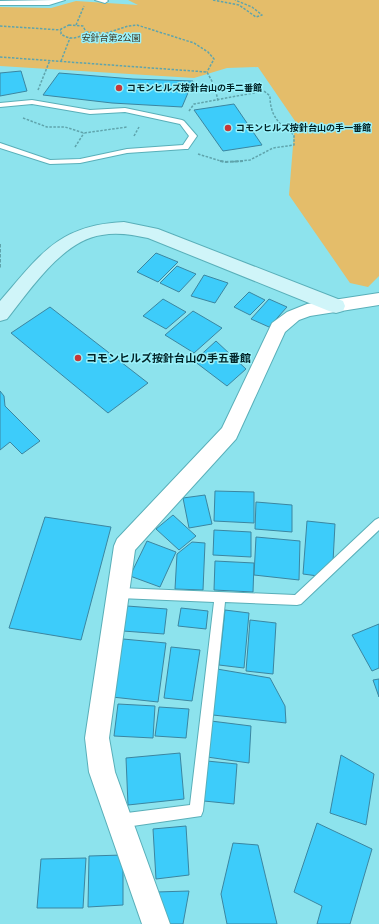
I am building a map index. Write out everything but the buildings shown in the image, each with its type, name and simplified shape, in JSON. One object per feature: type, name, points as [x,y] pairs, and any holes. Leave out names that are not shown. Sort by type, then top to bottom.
[{"type":"street","points":[[0,314],[62,245],[80,235],[112,227],[137,229],[152,233],[336,306]]},
{"type":"street","points":[[156,924],[102,772],[97,738],[120,593],[125,546],[229,433],[278,328],[293,316],[307,310],[379,299]]},
{"type":"lane","points":[[0,3],[49,3],[62,0]]},
{"type":"lane","points":[[98,0],[105,1]]},
{"type":"lane","points":[[0,105],[32,102],[90,112],[125,110],[182,122],[193,136],[185,147],[127,151],[80,161],[50,162],[0,145]]},
{"type":"lane","points":[[120,593],[297,600],[379,523]]},
{"type":"lane","points":[[119,821],[196,811],[220,597]]},
{"type":"path","points":[[76,25],[86,0]]},
{"type":"path","points":[[213,0],[238,5],[256,17],[262,15],[252,7],[235,0]]},
{"type":"path","points":[[0,26],[61,30],[66,26],[76,25],[85,28],[86,32]]},
{"type":"path","points":[[61,30],[63,36],[70,38],[82,36],[86,32],[109,32],[131,25],[139,26],[153,32],[184,39],[210,54],[214,59],[207,72]]},
{"type":"path","points":[[61,61],[70,38]]},
{"type":"path","points":[[0,58],[50,60],[207,72]]},
{"type":"path","points":[[46,73],[50,60]]},
{"type":"path","points":[[207,72],[215,87],[218,101]]},
{"type":"path","points":[[182,122],[194,104],[238,98],[251,92],[264,91],[270,96],[269,108],[274,119],[294,135],[294,145],[273,148],[250,160],[226,162],[204,158],[185,147]]},
{"type":"path","points":[[80,138],[84,133]]},
{"type":"path","points":[[0,244],[0,268]]},
{"type":"green space","name":"安針台第2公園","points":[[128,0],[379,0],[379,276],[368,287],[350,283],[289,195],[295,121],[258,67],[227,68],[194,78],[0,66],[0,7],[51,8],[76,1],[138,5]]},
{"type":"place","name":"コモンヒルズ按針台山の手二番館","points":[[119,88]]},
{"type":"place","name":"コモンヒルズ按針台山の手一番館","points":[[228,128]]},
{"type":"place","name":"コモンヒルズ按針台山の手五番館","points":[[78,358]]}]
